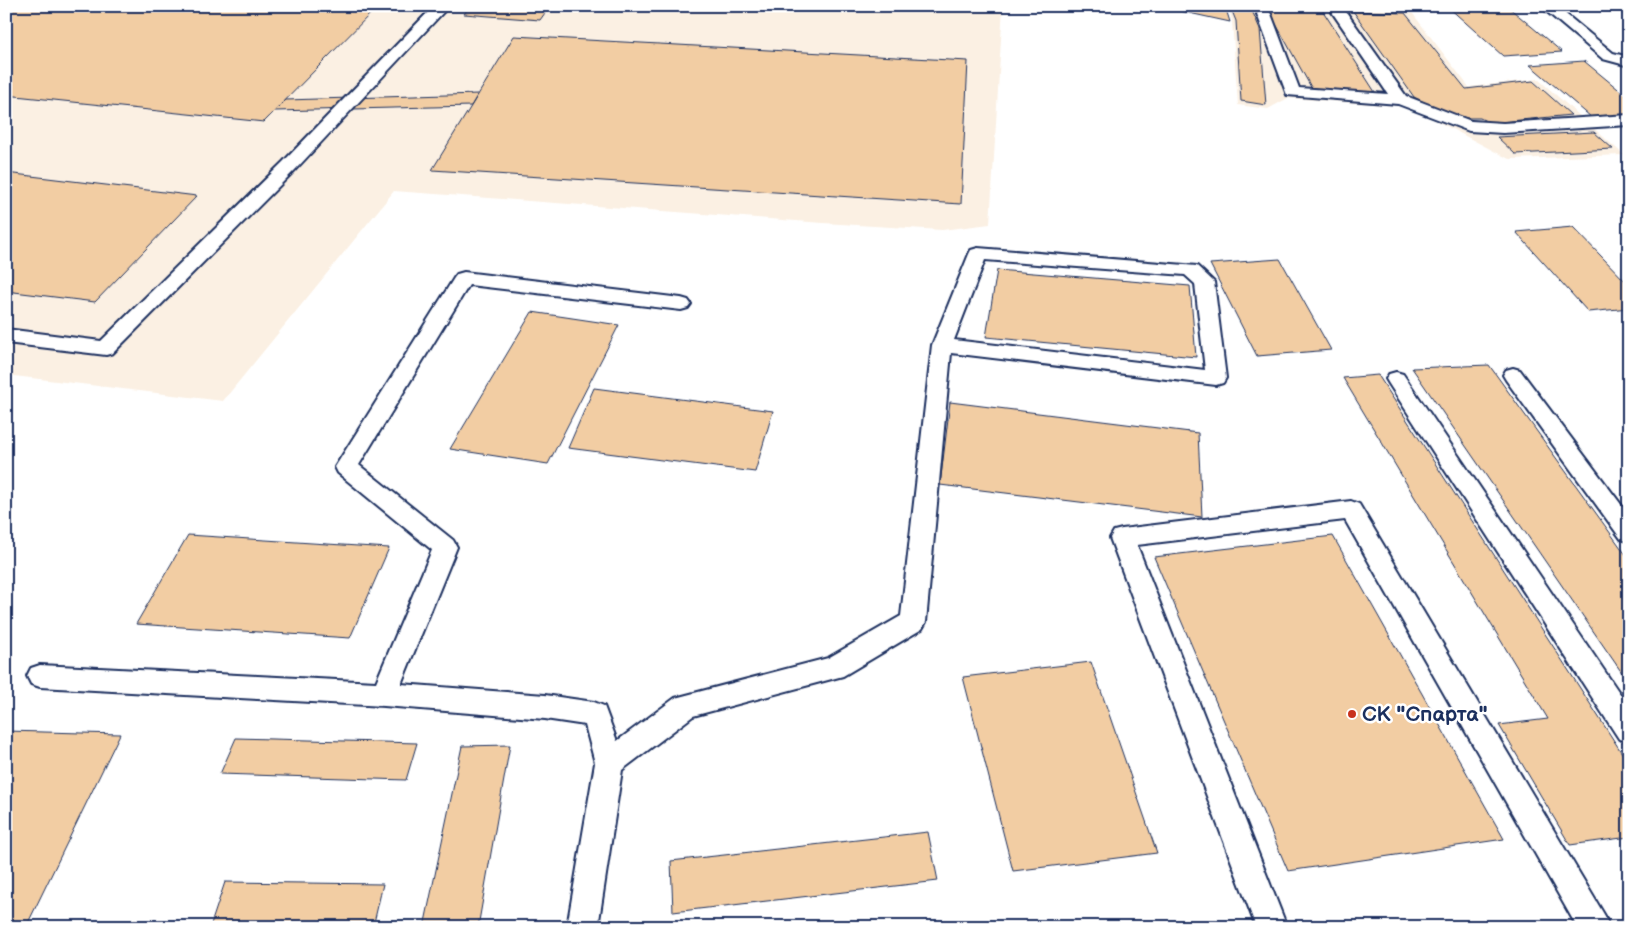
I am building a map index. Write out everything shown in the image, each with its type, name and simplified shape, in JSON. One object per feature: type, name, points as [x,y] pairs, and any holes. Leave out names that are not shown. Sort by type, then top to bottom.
[{"type":"street","points":[[1626,6],[1629,9]]},
{"type":"lane","points":[[6,336],[106,348],[289,166],[442,6]]},
{"type":"lane","points":[[1547,6],[1608,56],[1629,62]]},
{"type":"lane","points":[[1339,12],[1400,99]]},
{"type":"lane","points":[[1264,14],[1293,92],[1400,99],[1468,126],[1503,128],[1629,120]]},
{"type":"lane","points":[[608,763],[685,706],[834,668],[913,622],[942,345],[978,254],[1190,270],[1204,282],[1216,378],[942,345]]},
{"type":"lane","points":[[384,694],[444,547],[346,467],[464,278],[681,304]]},
{"type":"lane","points":[[1513,375],[1629,533]]},
{"type":"lane","points":[[1396,379],[1629,730]]},
{"type":"lane","points":[[1272,927],[1122,538],[1350,510],[1594,927]]},
{"type":"lane","points":[[40,676],[384,694],[545,706],[594,714],[601,731],[608,763],[582,927]]},
{"type":"shaded area","points":[[6,6],[1003,6],[990,224],[942,230],[394,191],[223,401],[6,375]]},
{"type":"shaded area","points":[[1228,6],[1327,6],[1410,10],[1469,87],[1538,79],[1624,155],[1509,159],[1410,107],[1288,98],[1268,109],[1238,105],[1232,21]]},
{"type":"building","points":[[6,6],[378,6],[264,122],[6,95]]},
{"type":"building","points":[[470,6],[550,6],[540,20],[464,14]]},
{"type":"building","points":[[1146,6],[1225,6],[1230,22],[1171,9]]},
{"type":"building","points":[[1230,6],[1250,6],[1260,29],[1266,105],[1241,101],[1236,21]]},
{"type":"building","points":[[1266,6],[1321,8],[1375,92],[1312,89]]},
{"type":"building","points":[[1447,6],[1507,6],[1562,52],[1503,56]]},
{"type":"building","points":[[1353,11],[1405,13],[1466,89],[1533,81],[1571,115],[1490,123],[1480,118],[1456,118],[1414,97]]},
{"type":"building","points":[[514,36],[968,61],[961,204],[432,170]]},
{"type":"building","points":[[1584,61],[1629,98],[1629,114],[1591,117],[1530,65]]},
{"type":"building","points":[[478,94],[471,106],[275,111],[286,100]]},
{"type":"building","points":[[1594,132],[1613,149],[1515,154],[1497,137]]},
{"type":"building","points":[[6,173],[197,196],[95,302],[6,291]]},
{"type":"building","points":[[1573,227],[1629,285],[1629,308],[1588,312],[1516,232]]},
{"type":"building","points":[[1280,259],[1331,350],[1257,356],[1210,264]]},
{"type":"building","points":[[997,270],[1190,286],[1196,357],[986,337]]},
{"type":"building","points":[[532,312],[619,325],[548,464],[450,449]]},
{"type":"building","points":[[1489,365],[1629,559],[1629,683],[1412,368]]},
{"type":"building","points":[[1378,375],[1629,764],[1629,837],[1570,845],[1499,725],[1548,719],[1343,378]]},
{"type":"building","points":[[594,388],[773,411],[755,472],[568,448]]},
{"type":"building","points":[[950,402],[1198,433],[1202,517],[940,485]]},
{"type":"building","points":[[188,535],[389,548],[350,638],[136,624]]},
{"type":"building","points":[[1333,536],[1504,839],[1288,871],[1154,557]]},
{"type":"building","points":[[1091,662],[1157,853],[1013,871],[963,677]]},
{"type":"building","points":[[6,731],[120,734],[26,927],[6,927]]},
{"type":"building","points":[[236,738],[417,743],[406,780],[220,774]]},
{"type":"building","points":[[510,745],[478,927],[424,927],[462,746]]},
{"type":"building","points":[[928,832],[938,881],[673,912],[671,861]]},
{"type":"building","points":[[225,882],[383,884],[373,927],[210,927]]},
{"type":"place","name":"СК \"Спарта\"","points":[[1352,714]]}]
